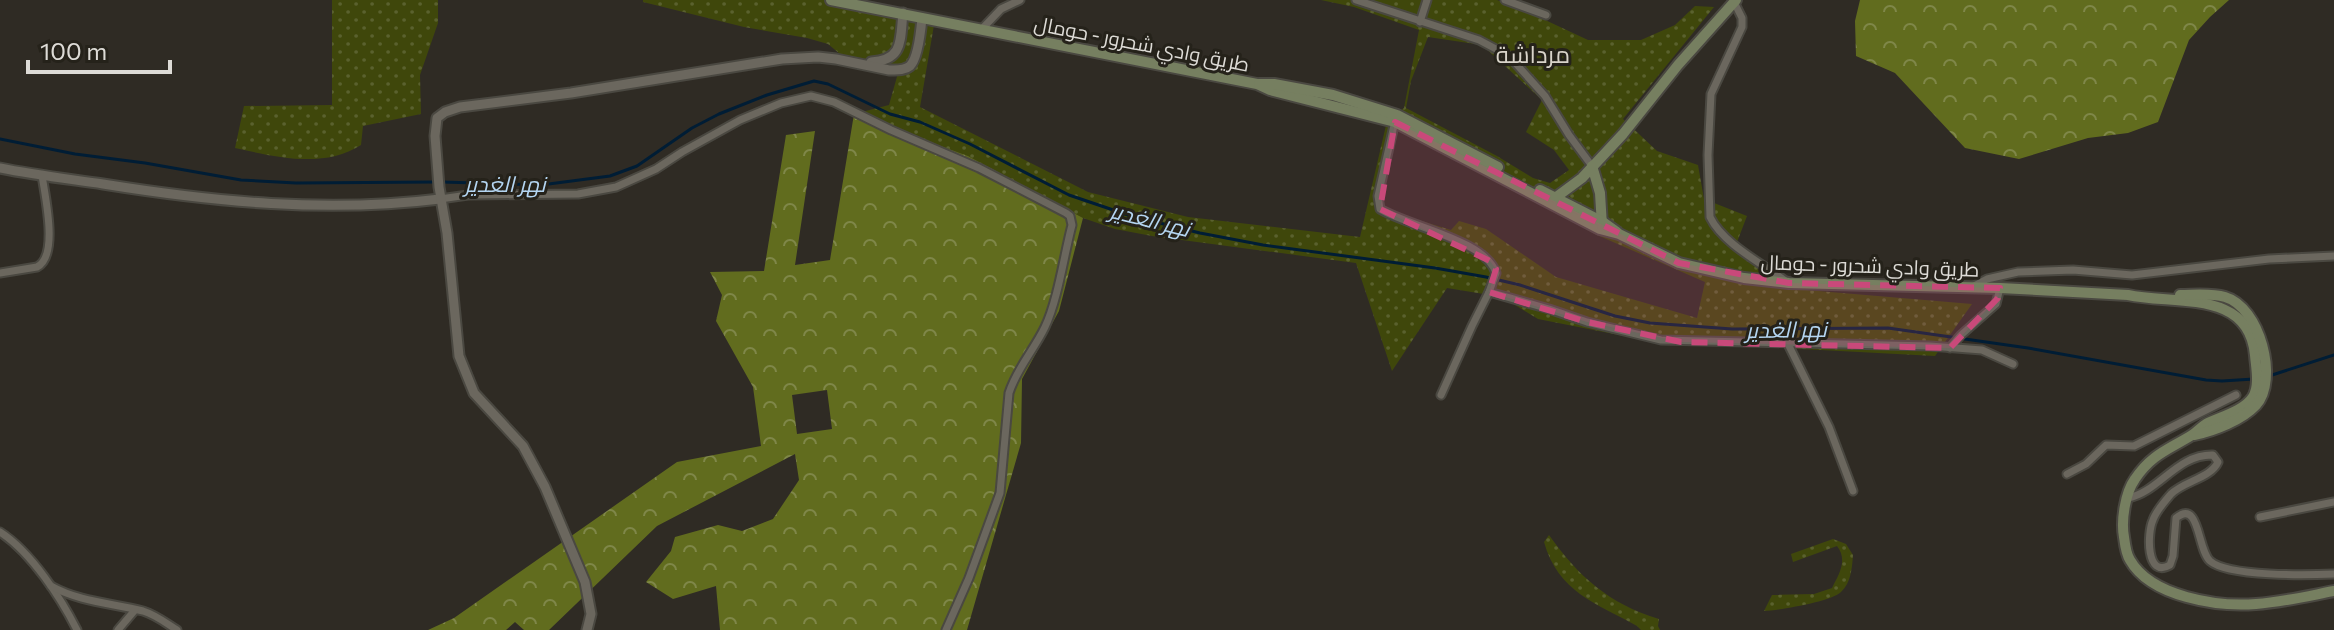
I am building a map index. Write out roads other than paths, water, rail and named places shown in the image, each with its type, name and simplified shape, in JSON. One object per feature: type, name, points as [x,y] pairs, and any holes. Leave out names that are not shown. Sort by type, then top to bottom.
[{"type":"main road","name":"طريق وادي شحرور - حومال","points":[[831,0],[1257,84],[1270,90],[1369,105],[1601,226],[1679,263],[1744,278],[1789,283],[2224,297],[2238,304],[2257,327],[2262,344],[2256,405],[2207,432],[2192,435],[2167,447],[2148,462],[2132,482],[2122,524],[2128,557],[2135,568],[2161,588],[2208,601],[2250,604],[2334,591]]},
{"type":"main road","points":[[1555,198],[1573,185],[1630,126],[1678,65],[1735,1]]},
{"type":"main road","points":[[1592,166],[1600,193],[1601,226]]},
{"type":"main road","name":"طريق وادي شحرور - حومال","points":[[1528,187],[1555,198],[1601,226]]},
{"type":"street","points":[[981,30],[1001,9],[1020,0]]},
{"type":"street","points":[[1356,0],[1479,40],[1509,56],[1545,96],[1592,166]]},
{"type":"street","points":[[1420,22],[1427,0]]},
{"type":"street","points":[[1505,0],[1546,15]]},
{"type":"street","points":[[1735,1],[1742,27],[1711,94],[1708,155],[1710,217],[1714,226],[1731,242],[1789,283]]},
{"type":"street","points":[[857,63],[881,62],[895,55],[903,13]]},
{"type":"street","points":[[587,630],[591,614],[585,582],[545,487],[523,446],[474,393],[463,369],[457,347],[447,233],[440,199],[437,118],[452,109],[667,79],[782,59],[818,57],[901,70],[909,66],[913,59],[922,18]]},
{"type":"street","points":[[0,168],[247,203],[350,206],[468,195],[578,194],[616,187],[656,169],[740,120],[781,103],[811,96],[834,102],[979,168],[1066,213],[1072,225],[1045,326],[1009,393],[1000,493],[946,630]]},
{"type":"street","points":[[1396,119],[1378,196],[1380,209],[1445,234],[1490,261],[1496,273],[1441,395]]},
{"type":"street","points":[[0,273],[37,267],[46,258],[48,226],[42,175]]},
{"type":"street","points":[[1970,288],[1987,279],[2018,272],[2073,270],[2132,275],[2269,259],[2334,256]]},
{"type":"street","points":[[1951,346],[1996,304],[2000,288]]},
{"type":"street","points":[[1490,290],[1647,338],[1681,342],[1951,346],[1982,350],[2013,364]]},
{"type":"street","points":[[1788,344],[1829,427],[1853,491]]},
{"type":"street","points":[[2067,474],[2086,464],[2106,445],[2134,446],[2236,395]]},
{"type":"street","points":[[2128,498],[2146,491],[2169,471],[2195,458],[2213,455],[2218,462],[2214,469],[2172,493],[2153,518],[2150,534],[2152,563],[2164,568],[2170,565],[2176,518],[2187,513],[2195,519],[2200,544],[2208,560],[2214,564],[2280,575],[2334,574]]},
{"type":"street","points":[[2260,517],[2334,502]]},
{"type":"street","points":[[0,532],[14,543],[51,586],[77,630]]},
{"type":"street","points":[[51,586],[67,595],[153,615],[177,630]]},
{"type":"street","points":[[118,630],[135,610]]},
{"type":"waterway","name":"نهر الغدير","points":[[442,182],[541,185],[610,176],[637,166],[692,128],[719,114],[814,81],[828,84],[890,114],[920,122],[970,144],[1069,195],[1131,216],[1200,233],[1486,277],[1615,316],[1650,323],[1732,329],[1888,328],[2028,348],[2206,380],[2254,379]]},
{"type":"waterway","name":"نهر الغدير","points":[[0,139],[241,180],[296,183],[435,182]]},
{"type":"waterway","name":"نهر الغدير","points":[[2269,376],[2334,355]]},
{"type":"district","name":"مرداشة","points":[[1533,53]]}]
